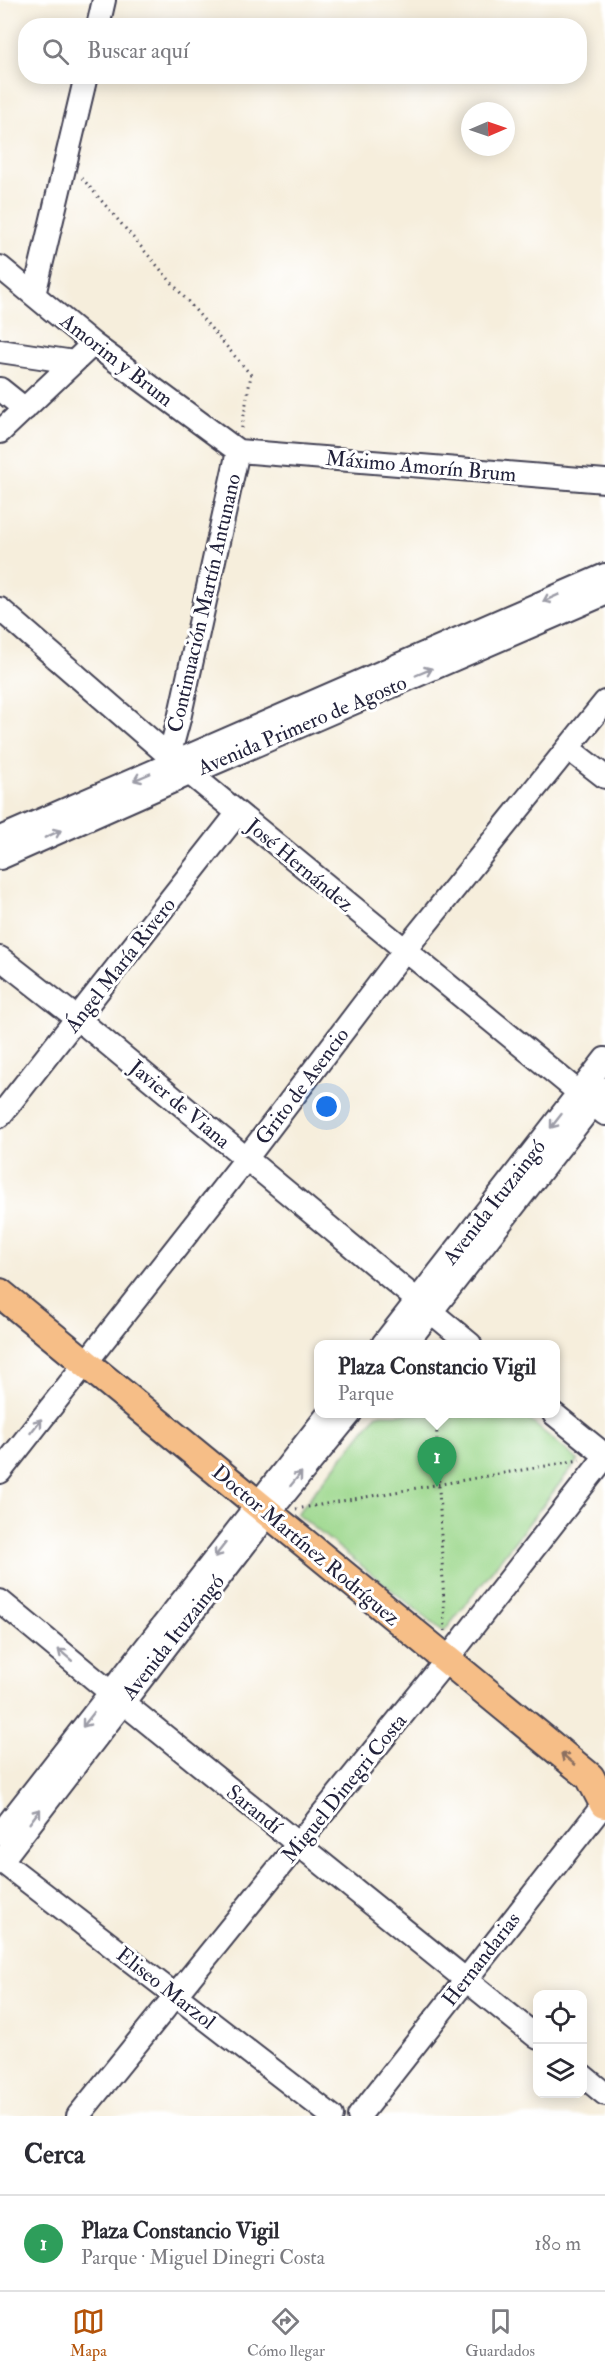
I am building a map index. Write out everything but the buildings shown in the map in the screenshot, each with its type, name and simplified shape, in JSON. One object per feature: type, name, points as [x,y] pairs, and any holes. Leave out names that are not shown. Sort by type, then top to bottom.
[{"type":"main road","name":"Doctor Martínez Rodríguez","points":[[0,1293],[81,1370]]},
{"type":"main road","name":"Doctor Martínez Rodríguez","points":[[0,1312],[81,1370],[258,1514],[440,1668],[590,1777],[604,1804]]},
{"type":"street","points":[[100,18],[104,0]]},
{"type":"street","points":[[34,295],[84,84]]},
{"type":"street","name":"Amorim y Brum","points":[[0,267],[93,344],[237,451]]},
{"type":"street","points":[[0,432],[93,344]]},
{"type":"street","points":[[0,351],[74,362]]},
{"type":"street","points":[[0,389],[25,409]]},
{"type":"street","name":"Máximo Amorín Brum","points":[[237,451],[605,481]]},
{"type":"street","name":"Continuación Martín Antunano","points":[[178,764],[179,719],[237,451]]},
{"type":"street","name":"Avenida Primero de Agosto","points":[[0,858],[178,764],[605,575]]},
{"type":"street","name":"Avenida Primero de Agosto","points":[[0,838],[178,764],[605,594]]},
{"type":"street","name":"José Hernández","points":[[0,609],[178,764],[404,951],[595,1100]]},
{"type":"street","name":"Grito de Asencio","points":[[0,1472],[246,1160],[404,951],[605,702]]},
{"type":"street","points":[[569,748],[605,777]]},
{"type":"street","name":"Ángel María Rivero","points":[[0,1116],[238,813]]},
{"type":"street","name":"Javier de Viana","points":[[0,958],[78,1019],[465,1340]]},
{"type":"street","name":"Avenida Ituzaingó","points":[[387,1340],[424,1307],[595,1100],[605,1059]]},
{"type":"street","name":"Avenida Ituzaingó","points":[[408,1340],[424,1307]]},
{"type":"street","name":"Avenida Ituzaingó","points":[[0,1834],[116,1697],[258,1514],[325,1418]]},
{"type":"street","name":"Avenida Ituzaingó","points":[[258,1514],[345,1418]]},
{"type":"street","points":[[559,1418],[598,1457]]},
{"type":"street","name":"Miguel Dinegri Costa","points":[[78,2116],[440,1668],[598,1457]]},
{"type":"street","name":"Sarandí","points":[[0,1601],[533,2035]]},
{"type":"street","name":"Avenida Ituzaingó","points":[[0,1861],[116,1697]]},
{"type":"street","name":"Hernandarias","points":[[358,2116],[604,1804]]},
{"type":"street","name":"Eliseo Marzol","points":[[0,1861],[332,2116]]},
{"type":"street","points":[[587,2079],[605,2094]]},
{"type":"path","points":[[67,161],[251,375],[237,451]]},
{"type":"path","points":[[436,1418],[440,1668]]},
{"type":"path","points":[[258,1514],[598,1457]]},
{"type":"green space","points":[[374,1418],[527,1418],[578,1460],[444,1632],[297,1514]]},
{"type":"place","name":"Plaza Constancio Vigil","points":[[437,1487]]}]
